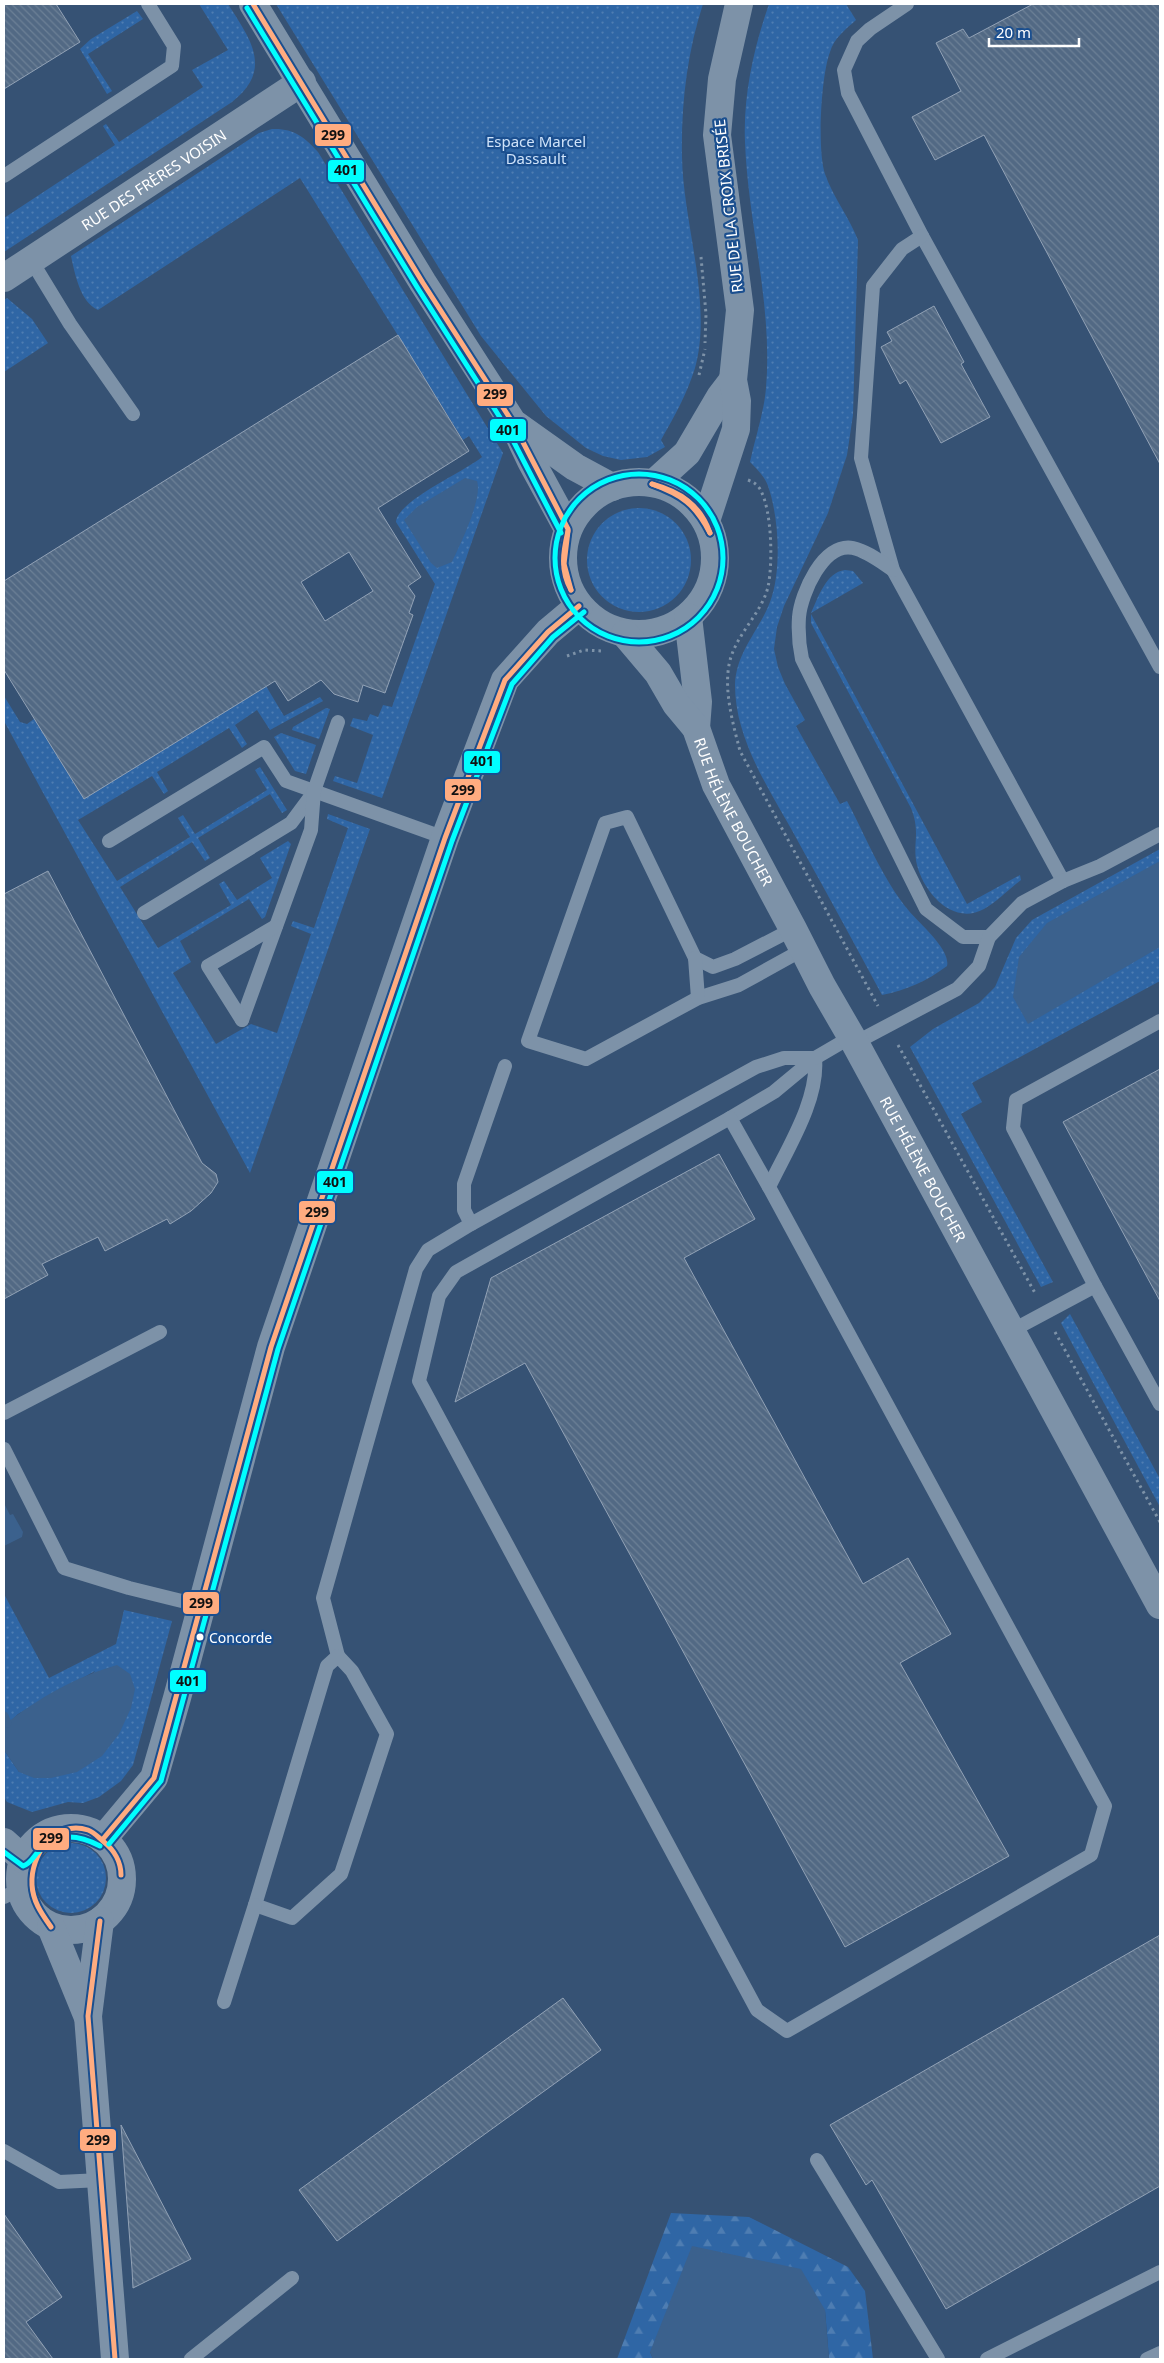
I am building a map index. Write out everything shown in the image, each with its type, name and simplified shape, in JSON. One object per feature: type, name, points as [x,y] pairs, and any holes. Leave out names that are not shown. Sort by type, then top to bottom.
[{"type":"street","points":[[253,4],[423,282],[513,423],[531,461],[568,529]]},
{"type":"street","name":"RUE DE LA CROIX BRISÉE","points":[[706,521],[736,429],[737,401],[733,380],[740,310],[717,135],[722,80],[740,4]]},
{"type":"street","name":"RUE DES FRÈRES VOISIN","points":[[4,278],[302,82]]},
{"type":"street","points":[[654,483],[687,453],[720,397],[733,380]]},
{"type":"street","points":[[513,423],[575,467],[612,487]]},
{"type":"street","name":"RUE HÉLÈNE BOUCHER","points":[[629,482],[654,483],[680,494],[695,505],[706,521],[713,540],[715,559],[713,578],[705,596],[688,617],[660,632],[642,635],[625,634],[607,628],[592,619],[578,606],[571,594],[563,569],[564,542],[568,529],[583,506],[596,495],[612,487],[629,482]]},
{"type":"street","points":[[103,1839],[154,1778],[271,1347],[445,838],[505,680],[548,632],[578,606]]},
{"type":"street","name":"RUE HÉLÈNE BOUCHER","points":[[688,617],[698,702],[696,728]]},
{"type":"street","name":"RUE HÉLÈNE BOUCHER","points":[[625,634],[658,673],[676,704],[696,728],[716,785],[822,986],[1160,1605]]},
{"type":"street","points":[[74,1828],[90,1831],[103,1839],[116,1854],[122,1872],[121,1891],[113,1908],[100,1921],[84,1928],[67,1930],[51,1926],[37,1918],[26,1904],[12,1893],[20,1874],[14,1850],[32,1845],[44,1835],[59,1829],[74,1828]]},
{"type":"street","points":[[100,1921],[88,2016],[115,2359]]},
{"type":"street","points":[[51,1926],[88,2016]]},
{"type":"lane","points":[[4,176],[172,66],[174,46],[148,4]]},
{"type":"lane","points":[[907,4],[870,29],[857,42],[844,70],[848,94],[922,236],[1160,667]]},
{"type":"lane","points":[[922,236],[902,249],[873,286],[861,458],[893,570],[1063,880]]},
{"type":"lane","points":[[31,260],[70,324],[133,414]]},
{"type":"lane","points":[[893,570],[868,554],[852,548],[837,549],[825,558],[804,594],[799,615],[798,640],[802,659],[926,909],[964,936],[989,937]]},
{"type":"lane","points":[[276,926],[208,966],[242,1020],[276,926],[310,830],[314,791],[338,722]]},
{"type":"lane","points":[[109,841],[264,747],[286,781],[445,838]]},
{"type":"lane","points":[[144,913],[290,823],[314,791]]},
{"type":"lane","points":[[698,998],[695,958],[627,817],[605,823],[528,1042],[586,1059],[698,998],[739,985],[798,939]]},
{"type":"lane","points":[[730,1118],[1105,1806],[1091,1855],[787,2031],[757,2010],[419,1381],[438,1296],[456,1272],[774,1092],[815,1058],[957,989],[979,966],[989,937],[1022,903],[1063,880],[1100,866],[1160,834]]},
{"type":"lane","points":[[695,958],[713,967],[798,939]]},
{"type":"lane","points":[[1160,1021],[1016,1100],[1013,1128],[1095,1286],[1160,1404]]},
{"type":"lane","points":[[255,1905],[292,1918],[341,1874],[387,1734],[352,1671],[338,1656],[323,1598],[416,1269],[428,1250],[471,1224],[756,1067],[784,1058],[815,1058]]},
{"type":"lane","points":[[769,1187],[811,1096],[816,1076],[815,1058]]},
{"type":"lane","points":[[471,1224],[464,1210],[464,1184],[505,1066]]},
{"type":"lane","points":[[1010,1331],[1095,1286]]},
{"type":"lane","points":[[4,1413],[160,1332]]},
{"type":"lane","points":[[4,1449],[64,1568],[129,1588],[202,1606]]},
{"type":"lane","points":[[224,2002],[327,1666],[338,1656]]},
{"type":"lane","points":[[4,2151],[59,2182],[102,2180]]},
{"type":"lane","points":[[817,2160],[938,2359]]},
{"type":"lane","points":[[987,2359],[1160,2272]]},
{"type":"lane","points":[[191,2359],[292,2278]]},
{"type":"lane","points":[[1147,2359],[1160,2353]]},
{"type":"path","points":[[697,380],[705,350],[706,314],[700,248]]},
{"type":"green space","points":[[199,4],[228,4],[244,29],[254,54],[255,66],[252,78],[245,90],[232,102],[4,252],[4,218],[115,145],[103,126],[106,124],[119,142],[203,87],[192,70],[228,50]]},
{"type":"green space","name":"Espace Marcel Dassault","points":[[276,4],[703,4],[697,23],[686,79],[682,138],[687,209],[699,291],[700,343],[695,368],[688,387],[661,440],[665,447],[647,457],[621,460],[603,456],[586,448],[546,416],[481,336]]},
{"type":"green space","points":[[769,4],[846,4],[856,20],[837,38],[830,52],[824,78],[821,113],[821,148],[825,174],[858,240],[853,415],[847,455],[828,513],[784,606],[777,627],[774,649],[778,667],[785,684],[805,720],[796,726],[840,804],[847,801],[891,886],[909,911],[940,945],[947,960],[947,966],[932,976],[908,988],[882,995],[768,788],[749,748],[737,707],[735,685],[739,662],[770,602],[778,560],[777,528],[772,499],[765,479],[750,462],[765,397],[767,357],[763,295],[747,173],[745,124],[751,72]]},
{"type":"green space","points":[[137,11],[143,19],[88,54],[112,91],[107,94],[80,49],[91,39]]},
{"type":"green space","points":[[272,129],[286,130],[298,134],[318,152],[503,453],[382,798],[333,781],[335,776],[357,783],[373,735],[350,726],[353,718],[367,721],[370,714],[378,717],[383,705],[392,707],[435,584],[396,522],[399,514],[407,505],[482,457],[469,436],[463,440],[300,178],[98,310],[87,301],[79,287],[71,256],[259,133]]},
{"type":"green space","points":[[7,298],[32,319],[48,343],[4,372],[4,300]]},
{"type":"green space","points":[[639,508],[659,512],[668,517],[682,531],[687,540],[691,560],[687,580],[682,589],[668,603],[659,608],[639,612],[619,608],[610,603],[596,589],[591,580],[587,560],[591,540],[596,531],[610,517],[619,512]]},
{"type":"green space","points":[[845,570],[853,571],[863,583],[811,613],[828,581],[833,575]]},
{"type":"green space","points":[[811,614],[967,904],[1020,875],[1021,880],[984,909],[973,913],[961,913],[951,910],[933,896],[926,886],[917,865],[915,851],[916,831],[911,808],[811,623]]},
{"type":"green space","points":[[266,686],[284,716],[320,697],[323,701],[270,730],[257,710],[235,725],[247,744],[242,748],[229,728],[157,772],[168,791],[164,794],[152,776],[78,820],[117,881],[190,837],[178,818],[183,815],[195,834],[267,790],[255,770],[260,767],[287,810],[282,813],[270,794],[198,838],[210,858],[205,861],[192,842],[120,887],[158,948],[231,905],[219,884],[224,881],[237,900],[272,878],[260,858],[288,841],[291,844],[265,917],[262,919],[249,899],[180,941],[191,962],[173,973],[216,1044],[251,1024],[277,1033],[311,934],[291,926],[293,921],[314,928],[348,828],[327,819],[328,814],[370,829],[250,1173],[4,721],[4,696],[20,722],[27,724],[34,719]]},
{"type":"green space","points":[[326,708],[330,709],[319,739],[292,730],[293,727]]},
{"type":"green space","points":[[281,733],[316,745],[306,774],[295,771],[274,737]]},
{"type":"green space","points":[[1160,849],[1160,981],[972,1083],[982,1102],[961,1114],[1053,1282],[1041,1287],[910,1047],[933,1029],[979,1003],[995,987],[1016,938],[1032,920]]},
{"type":"green space","points":[[1070,1314],[1160,1479],[1160,1507],[1061,1323]]},
{"type":"green space","points":[[4,1594],[49,1678],[116,1644],[124,1610],[172,1621],[133,1765],[121,1781],[99,1797],[83,1803],[68,1802],[32,1812],[7,1802],[4,1797],[4,1750],[19,1772],[95,1671],[18,1714],[4,1728]]},
{"type":"green space","points":[[64,1843],[78,1843],[91,1849],[100,1858],[106,1871],[104,1891],[96,1903],[78,1913],[64,1913],[51,1907],[42,1898],[36,1885],[36,1871],[42,1858],[51,1849]]},
{"type":"green space","points":[[671,2213],[749,2217],[848,2267],[865,2291],[873,2359],[829,2359],[825,2310],[650,2352],[653,2359],[617,2359]]},
{"type":"shaded area","points":[[465,478],[477,481],[478,489],[474,510],[452,562],[437,568],[431,563],[404,520],[417,507]]},
{"type":"shaded area","points":[[1160,861],[1160,947],[1028,1024],[1013,997],[1019,957],[1047,923]]},
{"type":"shaded area","points":[[4,1503],[10,1515],[13,1514],[23,1532],[22,1537],[4,1546]]},
{"type":"shaded area","points":[[117,1665],[130,1674],[135,1689],[131,1708],[119,1734],[102,1756],[77,1772],[51,1778],[34,1778],[19,1772],[4,1750],[4,1728],[7,1723],[59,1689],[88,1675]]},
{"type":"shaded area","points":[[692,2246],[801,2269],[825,2310],[829,2359],[653,2359],[650,2352]]},
{"type":"building","points":[[4,4],[56,4],[80,42],[4,89]]},
{"type":"building","points":[[1033,4],[1160,4],[1160,464],[984,135],[935,160],[912,117],[961,91],[936,43],[963,29],[969,38]]},
{"type":"building","points":[[934,306],[964,362],[961,364],[990,417],[941,443],[906,380],[900,384],[881,347],[892,341],[887,332]]},
{"type":"building","points":[[398,335],[469,451],[378,508],[421,577],[408,586],[415,596],[409,613],[413,615],[385,693],[363,685],[358,702],[334,694],[321,680],[288,701],[275,681],[84,799],[4,670],[4,581]],"holes":[[[349,552],[373,591],[325,621],[301,582]]]},
{"type":"building","points":[[48,871],[202,1163],[216,1174],[218,1182],[211,1193],[191,1211],[170,1224],[167,1219],[105,1251],[98,1237],[42,1264],[48,1275],[4,1299],[4,894]]},
{"type":"building","points":[[1160,1069],[1160,1301],[1063,1122]]},
{"type":"building","points":[[719,1154],[755,1219],[684,1258],[863,1584],[908,1558],[951,1634],[900,1663],[1009,1856],[845,1947],[525,1363],[455,1402],[491,1278]]},
{"type":"building","points":[[1160,1935],[1160,2186],[946,2309],[872,2180],[866,2185],[830,2125]]},
{"type":"building","points":[[563,1998],[601,2050],[337,2241],[299,2190]]},
{"type":"building","points":[[121,2125],[191,2259],[133,2288],[132,2269]]},
{"type":"building","points":[[4,2214],[62,2297],[26,2322],[53,2359],[4,2359]]},
{"type":"waterway","points":[[4,1716],[7,1723]]},
{"type":"transit line","name":"299","points":[[253,4],[423,283],[513,423],[568,529]]},
{"type":"transit line","name":"401","points":[[247,8],[417,287],[506,427],[561,533]]},
{"type":"transit line","name":"401","points":[[639,474],[663,478],[679,484],[704,505],[713,518],[719,534],[723,558],[719,582],[713,598],[692,623],[679,632],[663,638],[639,642],[615,638],[599,632],[574,611],[565,598],[559,582],[555,558],[559,534],[565,518],[586,493],[599,484],[615,478],[639,474]]},
{"type":"transit line","name":"299","points":[[652,484],[680,495],[688,501],[701,514],[710,533]]},
{"type":"transit line","name":"299","points":[[652,484],[672,492],[687,502],[699,515],[710,533]]},
{"type":"transit line","name":"299","points":[[568,531],[564,564],[571,590]]},
{"type":"transit line","name":"299","points":[[568,531],[564,568],[571,590]]},
{"type":"transit line","name":"299","points":[[103,1839],[154,1778],[271,1347],[445,838],[505,680],[548,632],[579,606]]},
{"type":"transit line","name":"401","points":[[109,1844],[161,1781],[278,1349],[452,841],[512,684],[553,637],[584,612]]},
{"type":"transit line","name":"299","points":[[51,1927],[38,1908],[34,1897],[32,1874],[40,1852],[55,1835],[65,1830],[76,1828],[92,1832],[108,1845],[114,1853],[120,1865],[121,1875]]},
{"type":"transit line","name":"401","points":[[4,1852],[23,1866],[44,1846],[59,1838],[75,1837],[100,1846]]},
{"type":"transit line","name":"299","points":[[100,1921],[88,2016],[115,2359]]},
{"type":"place","name":"Concorde","points":[[200,1637]]}]
